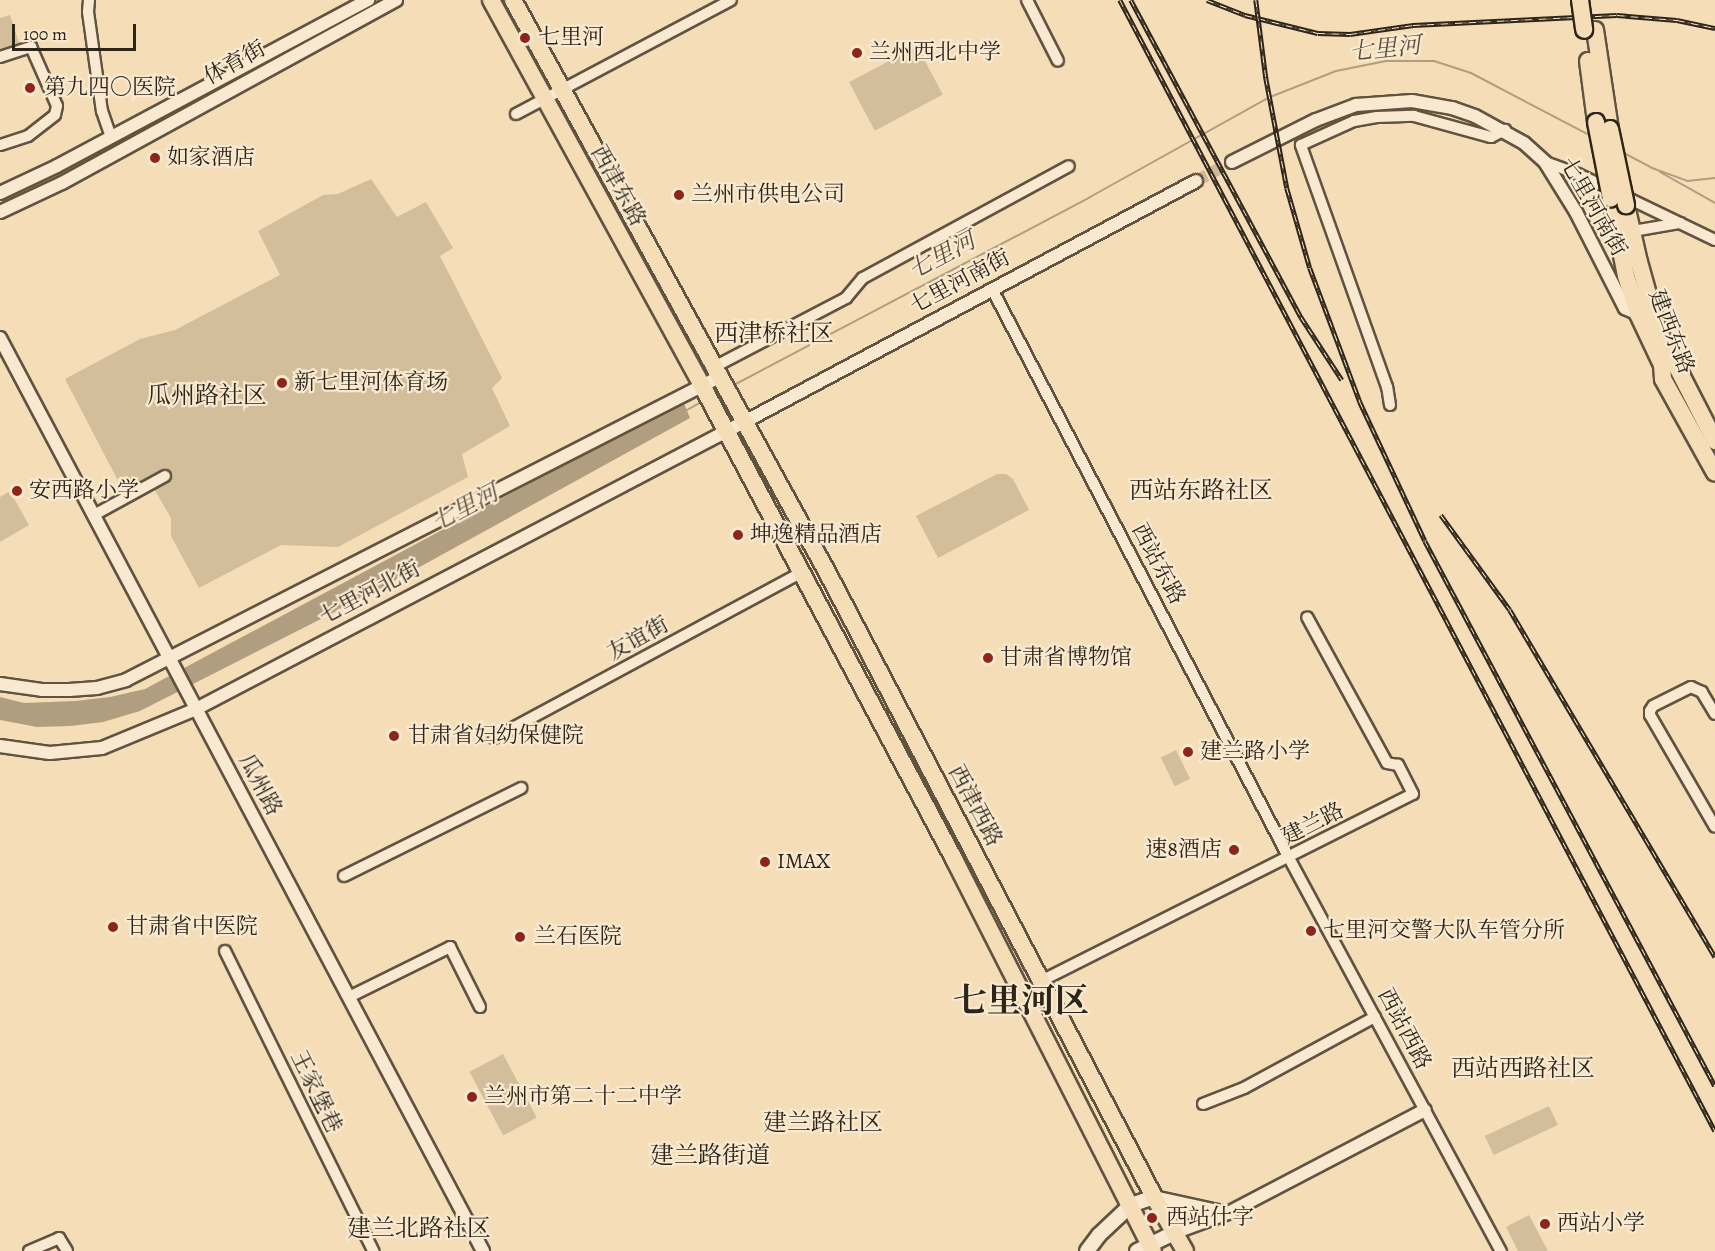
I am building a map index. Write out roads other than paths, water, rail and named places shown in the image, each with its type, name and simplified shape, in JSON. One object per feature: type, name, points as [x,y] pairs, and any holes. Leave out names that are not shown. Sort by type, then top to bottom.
[{"type":"main road","name":"西津东路","points":[[491,0],[543,99],[704,389]]},
{"type":"main road","name":"西津东路","points":[[513,0],[721,375]]},
{"type":"main road","points":[[1580,0],[1590,30]]},
{"type":"main road","points":[[1591,0],[1590,30],[1603,125],[1619,202]]},
{"type":"main road","name":"建西东路","points":[[1619,202],[1633,231],[1658,330],[1710,423],[1715,441]]},
{"type":"main road","name":"建西东路","points":[[1619,202],[1626,276],[1638,314],[1662,365],[1663,379],[1715,473]]},
{"type":"main road","name":"西津西路","points":[[721,375],[826,570],[1154,1197],[1185,1251]]},
{"type":"main road","name":"西津西路","points":[[704,389],[802,577],[956,861],[1131,1205],[1146,1248]]},
{"type":"main road","points":[[802,577],[826,570]]},
{"type":"main road","points":[[1087,1251],[1099,1235],[1131,1205],[1154,1197]]},
{"type":"main road","points":[[1146,1248],[1176,1232]]},
{"type":"street","points":[[90,0],[88,12],[102,111],[111,137]]},
{"type":"street","name":"体育街","points":[[0,193],[33,179],[368,0]]},
{"type":"street","name":"体育街","points":[[0,212],[62,183],[396,0]]},
{"type":"street","points":[[516,114],[731,0]]},
{"type":"street","points":[[1027,0],[1058,61]]},
{"type":"street","points":[[0,57],[31,47],[57,106],[55,114],[28,136],[0,145]]},
{"type":"street","name":"七里河南街","points":[[1232,162],[1316,120],[1356,105],[1375,102],[1434,103],[1475,116],[1505,130],[1545,162],[1576,212],[1625,308],[1638,314]]},
{"type":"street","points":[[1390,405],[1387,387],[1301,145],[1354,121],[1377,117],[1414,116],[1491,138],[1505,130]]},
{"type":"street","points":[[1545,162],[1578,174],[1715,240]]},
{"type":"street","points":[[721,375],[846,298],[863,278],[1069,166]]},
{"type":"street","name":"七里河南街","points":[[746,421],[1196,181]]},
{"type":"street","points":[[1633,231],[1680,223]]},
{"type":"street","name":"西站东路","points":[[992,288],[1289,858]]},
{"type":"street","name":"瓜州路","points":[[0,338],[483,1251]]},
{"type":"street","name":"七里河北街","points":[[0,684],[42,690],[97,688],[172,664],[704,389],[721,375]]},
{"type":"street","name":"七里河北街","points":[[0,746],[50,753],[102,748],[196,709],[746,421]]},
{"type":"street","points":[[94,515],[165,476]]},
{"type":"street","name":"友谊街","points":[[494,738],[802,577]]},
{"type":"street","name":"建兰路","points":[[1041,981],[1413,794],[1398,765],[1387,763],[1306,617]]},
{"type":"street","points":[[1715,714],[1702,692],[1690,687],[1653,706],[1650,711],[1650,715],[1715,827]]},
{"type":"street","points":[[344,876],[521,788]]},
{"type":"street","name":"西站西路","points":[[1289,858],[1501,1251]]},
{"type":"street","points":[[349,997],[450,947],[480,1007]]},
{"type":"street","name":"王家堡巷","points":[[225,951],[373,1251]]},
{"type":"street","points":[[1203,1104],[1244,1088],[1375,1017]]},
{"type":"street","points":[[1176,1232],[1228,1213],[1425,1110]]},
{"type":"street","points":[[1154,1197],[1228,1213]]},
{"type":"street","points":[[29,1251],[59,1238],[67,1251]]},
{"type":"waterway","name":"七里河","points":[[732,386],[1090,197],[1270,97],[1336,71],[1386,61],[1434,61],[1471,73],[1591,136]]},
{"type":"waterway","name":"七里河","points":[[1622,152],[1652,168],[1687,181],[1715,178]]},
{"type":"waterway","points":[[1660,172],[1715,203]]},
{"type":"waterway","name":"七里河","points":[[685,411],[703,401]]},
{"type":"tunnel","points":[[1196,181],[1232,162]]},
{"type":"railway","points":[[1120,0],[1715,1131]]},
{"type":"railway","points":[[1131,0],[1301,317],[1342,380]]},
{"type":"railway","points":[[1207,0],[1245,15],[1318,33],[1350,34],[1413,25],[1617,15],[1677,20],[1715,28]]},
{"type":"railway","points":[[1256,0],[1266,78],[1287,188],[1310,268],[1360,402],[1425,541],[1715,1086]]},
{"type":"railway","points":[[1441,515],[1510,610],[1715,957]]},
{"type":"place","name":"七里河","points":[[525,38]]},
{"type":"place","name":"兰州西北中学","points":[[857,53]]},
{"type":"place","name":"第九四〇医院","points":[[30,88]]},
{"type":"place","name":"如家酒店","points":[[155,158]]},
{"type":"place","name":"兰州市供电公司","points":[[679,195]]},
{"type":"place","name":"新七里河体育场","points":[[282,383]]},
{"type":"place","name":"安西路小学","points":[[17,491]]},
{"type":"place","name":"坤逸精品酒店","points":[[738,535]]},
{"type":"place","name":"甘肃省博物馆","points":[[988,658]]},
{"type":"place","name":"甘肃省妇幼保健院","points":[[394,736]]},
{"type":"place","name":"建兰路小学","points":[[1188,752]]},
{"type":"place","name":"速8酒店","points":[[1234,850]]},
{"type":"place","name":"IMAX","points":[[765,862]]},
{"type":"place","name":"甘肃省中医院","points":[[113,927]]},
{"type":"place","name":"七里河交警大队车管分所","points":[[1311,931]]},
{"type":"place","name":"兰石医院","points":[[520,937]]},
{"type":"place","name":"兰州市第二十二中学","points":[[472,1097]]},
{"type":"place","name":"西站什字","points":[[1152,1218]]},
{"type":"place","name":"西站小学","points":[[1545,1224]]},
{"type":"district","name":"西津桥社区","points":[[774,334]]},
{"type":"district","name":"瓜州路社区","points":[[207,396]]},
{"type":"district","name":"西站东路社区","points":[[1201,491]]},
{"type":"district","name":"七里河区","points":[[1021,1001]]},
{"type":"district","name":"西站西路社区","points":[[1523,1069]]},
{"type":"district","name":"建兰路社区","points":[[823,1123]]},
{"type":"district","name":"建兰路街道","points":[[710,1156]]},
{"type":"district","name":"建兰北路社区","points":[[419,1229]]}]
